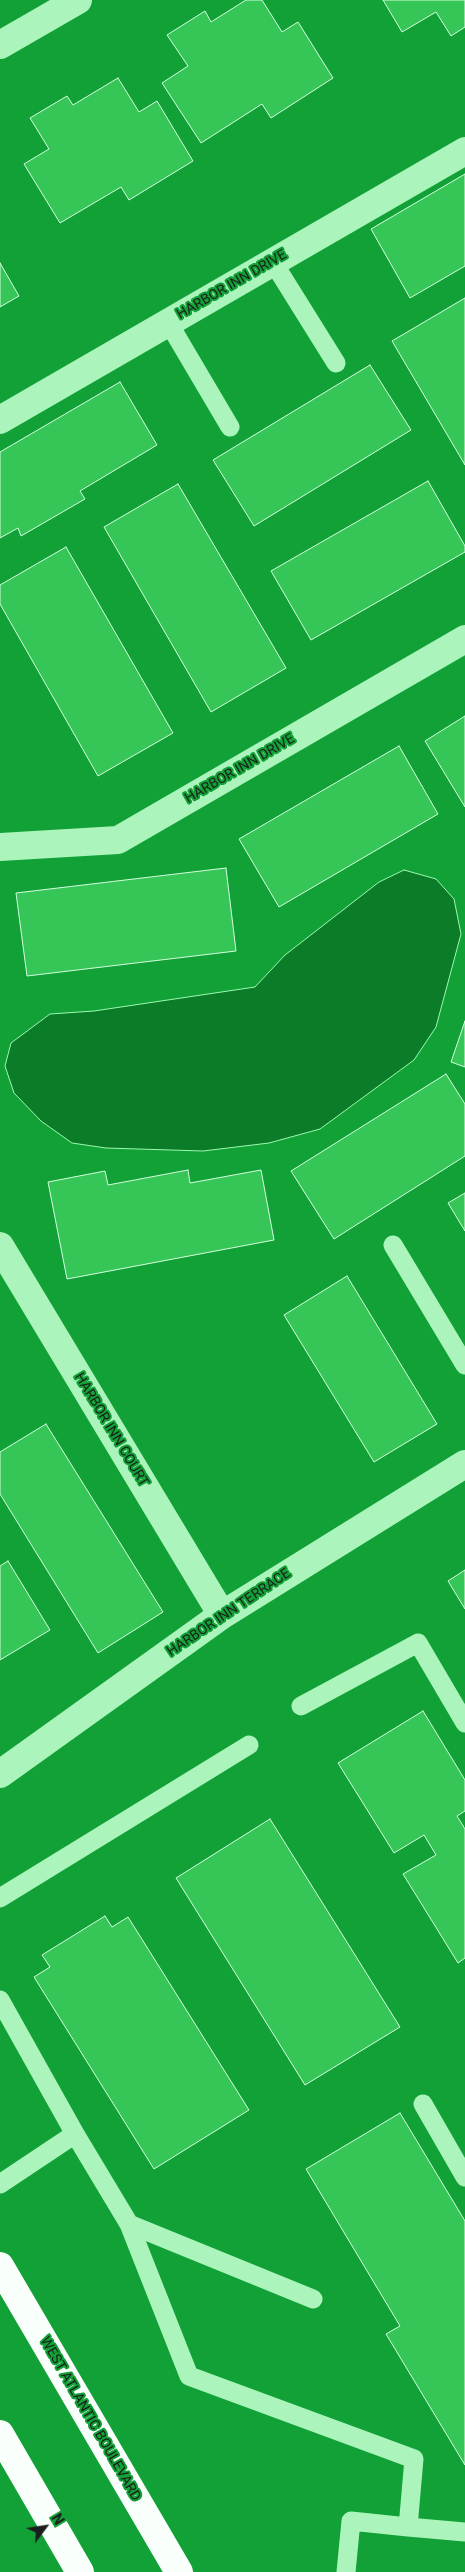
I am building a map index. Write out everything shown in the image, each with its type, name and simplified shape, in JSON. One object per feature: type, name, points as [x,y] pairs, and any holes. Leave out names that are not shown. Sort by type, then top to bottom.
[{"type":"main road","name":"WEST ATLANTIC BOULEVARD","points":[[0,2266],[180,2572]]},
{"type":"main road","points":[[0,2434],[80,2572]]},
{"type":"street","points":[[0,45],[78,0]]},
{"type":"street","name":"HARBOR INN DRIVE","points":[[0,420],[465,151]]},
{"type":"street","name":"HARBOR INN DRIVE","points":[[0,847],[118,840],[465,639]]},
{"type":"street","name":"HARBOR INN COURT","points":[[0,1246],[222,1615]]},
{"type":"street","name":"HARBOR INN TERRACE","points":[[0,1774],[222,1615],[465,1464]]},
{"type":"lane","points":[[273,262],[336,363]]},
{"type":"lane","points":[[168,322],[230,427]]},
{"type":"lane","points":[[393,1245],[465,1365]]},
{"type":"lane","points":[[301,1706],[418,1643],[465,1723]]},
{"type":"lane","points":[[0,1898],[249,1745]]},
{"type":"lane","points":[[0,2000],[75,2134],[129,2224],[189,2376],[414,2460],[408,2527]]},
{"type":"lane","points":[[423,2104],[465,2177]]},
{"type":"lane","points":[[0,2184],[75,2134]]},
{"type":"lane","points":[[129,2224],[313,2298]]},
{"type":"lane","points":[[346,2572],[351,2522],[465,2532]]},
{"type":"shaded area","points":[[404,870],[436,879],[454,899],[461,934],[436,1027],[414,1060],[320,1129],[269,1143],[203,1151],[106,1148],[72,1143],[41,1121],[14,1093],[5,1066],[11,1043],[50,1014],[94,1011],[255,987],[285,955],[379,882]]},
{"type":"building","points":[[246,0],[262,0],[282,32],[298,22],[333,78],[271,118],[262,104],[201,143],[162,83],[188,66],[167,35],[205,11],[211,22]]},
{"type":"building","points":[[383,0],[465,0],[465,27],[451,36],[436,12],[402,32]]},
{"type":"building","points":[[118,78],[139,112],[157,101],[193,161],[129,200],[121,187],[60,223],[24,164],[49,149],[30,118],[67,96],[73,105]]},
{"type":"building","points":[[465,174],[465,266],[410,298],[371,229]]},
{"type":"building","points":[[0,263],[19,296],[0,307]]},
{"type":"building","points":[[465,298],[465,465],[392,341]]},
{"type":"building","points":[[370,365],[411,430],[254,526],[213,460]]},
{"type":"building","points":[[120,382],[157,445],[80,491],[85,499],[21,536],[18,528],[0,538],[0,452]]},
{"type":"building","points":[[428,481],[465,546],[465,552],[311,640],[271,571]]},
{"type":"building","points":[[178,484],[286,668],[211,712],[104,527]]},
{"type":"building","points":[[66,547],[173,733],[98,776],[0,604],[0,585]]},
{"type":"building","points":[[465,716],[465,807],[425,741]]},
{"type":"building","points":[[399,746],[438,814],[279,907],[239,839]]},
{"type":"building","points":[[226,868],[236,951],[27,976],[16,893]]},
{"type":"building","points":[[465,1021],[465,1067],[451,1062]]},
{"type":"building","points":[[446,1074],[465,1104],[465,1156],[334,1239],[291,1171]]},
{"type":"building","points":[[188,1170],[190,1183],[261,1170],[274,1240],[67,1279],[48,1182],[105,1171],[108,1185]]},
{"type":"building","points":[[465,1193],[465,1231],[448,1203]]},
{"type":"building","points":[[347,1276],[437,1424],[374,1462],[284,1315]]},
{"type":"building","points":[[46,1424],[163,1612],[98,1653],[0,1494],[0,1452]]},
{"type":"building","points":[[8,1561],[50,1630],[0,1660],[0,1566]]},
{"type":"building","points":[[465,1570],[465,1609],[448,1581]]},
{"type":"building","points":[[423,1711],[465,1780],[465,1811],[457,1816],[465,1829],[465,1958],[458,1963],[403,1874],[436,1855],[424,1835],[394,1853],[338,1763]]},
{"type":"building","points":[[270,1819],[400,2027],[305,2085],[176,1878]]},
{"type":"building","points":[[105,1916],[112,1927],[128,1917],[249,2110],[154,2169],[34,1977],[50,1967],[42,1955]]},
{"type":"building","points":[[400,2113],[465,2221],[465,2465],[386,2334],[400,2326],[306,2169]]}]
